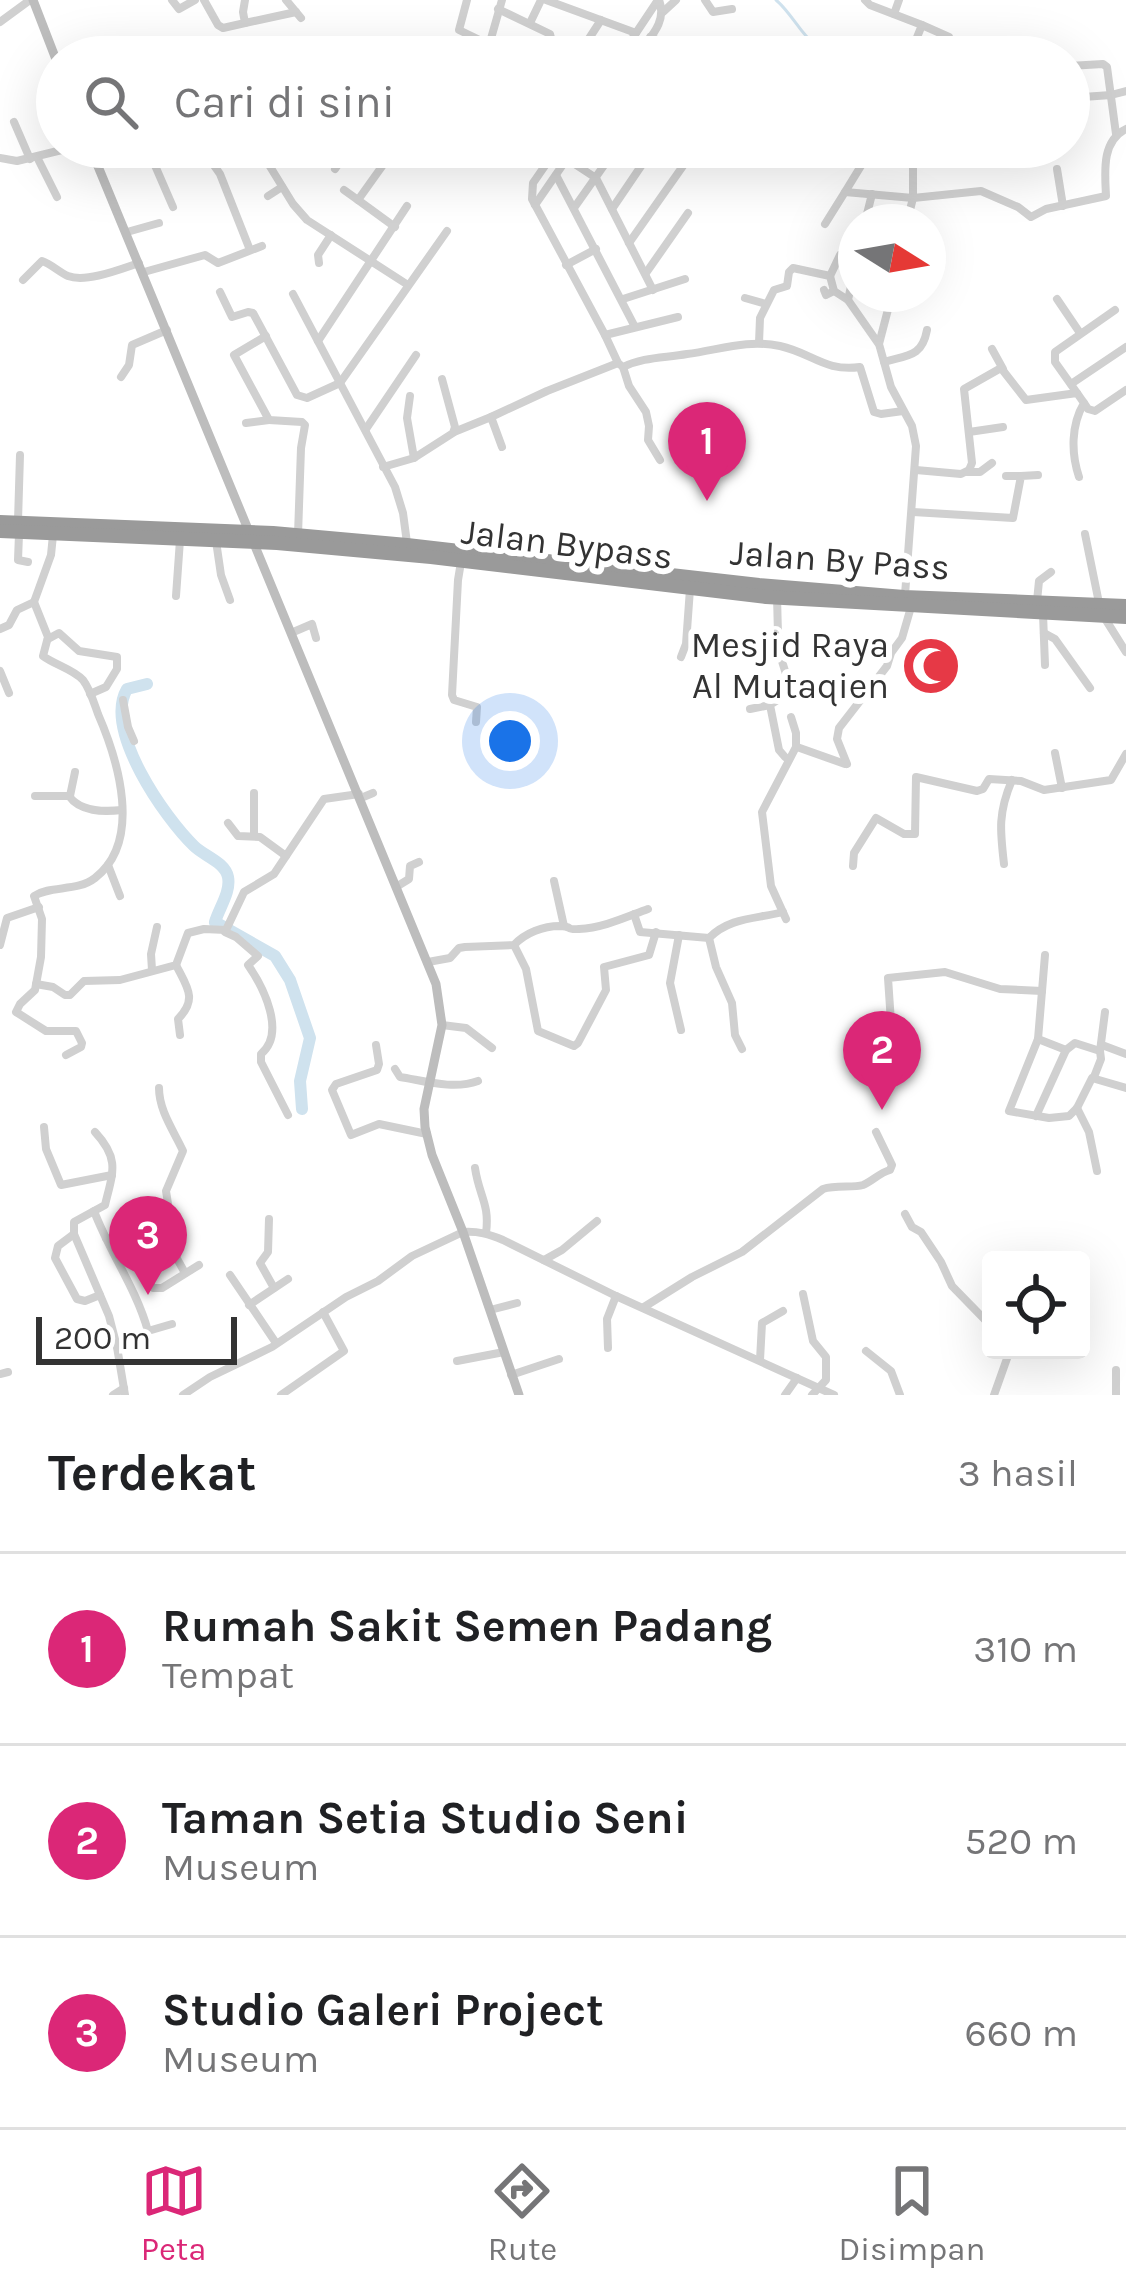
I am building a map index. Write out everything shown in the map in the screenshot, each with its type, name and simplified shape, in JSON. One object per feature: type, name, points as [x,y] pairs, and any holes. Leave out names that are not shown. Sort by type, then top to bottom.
[{"type":"highway","points":[[0,522],[18,527],[250,537]]},
{"type":"highway","name":"Jalan Bypass","points":[[0,531],[18,527],[53,535],[216,541],[298,535],[407,545]]},
{"type":"highway","name":"Jalan Bypass","points":[[250,537],[777,597],[1101,610],[1126,617]]},
{"type":"highway","name":"Jalan By Pass","points":[[407,545],[683,584],[908,602]]},
{"type":"highway","points":[[1101,610],[1126,606]]},
{"type":"street","points":[[0,22],[32,0],[47,36]]},
{"type":"street","points":[[172,0],[179,9],[195,0]]},
{"type":"street","points":[[204,0],[221,28],[298,15],[286,0]]},
{"type":"street","points":[[245,0],[245,23]]},
{"type":"street","points":[[467,0],[459,30],[472,36]]},
{"type":"street","points":[[530,23],[543,0],[636,33]]},
{"type":"street","points":[[651,36],[661,22],[658,0]]},
{"type":"street","points":[[634,36],[658,0]]},
{"type":"street","points":[[663,12],[676,0]]},
{"type":"street","points":[[705,0],[712,12],[732,9]]},
{"type":"street","points":[[865,0],[948,36]]},
{"type":"street","points":[[894,14],[899,0]]},
{"type":"street","points":[[492,36],[500,5],[550,36]]},
{"type":"street","points":[[591,36],[601,20]]},
{"type":"street","points":[[918,36],[922,26]]},
{"type":"street","points":[[845,192],[913,198],[981,191],[1018,207],[1030,218],[1046,209],[1106,196],[1106,162],[1116,135],[1106,65],[1090,65]]},
{"type":"street","points":[[1090,96],[1126,91]]},
{"type":"street","points":[[14,122],[36,163]]},
{"type":"street","points":[[1116,135],[1126,129]]},
{"type":"street","points":[[0,158],[36,157]]},
{"type":"street","points":[[39,168],[57,197]]},
{"type":"street","points":[[99,168],[436,984],[442,1025],[424,1109],[427,1134],[519,1395]]},
{"type":"street","points":[[156,168],[173,207]]},
{"type":"street","points":[[215,168],[250,250]]},
{"type":"street","points":[[271,168],[307,220],[408,285]]},
{"type":"street","points":[[358,200],[381,168]]},
{"type":"street","points":[[543,168],[533,183],[535,206],[646,412],[648,440],[660,460]]},
{"type":"street","points":[[535,206],[561,168]]},
{"type":"street","points":[[581,168],[596,178],[653,290]]},
{"type":"street","points":[[574,208],[603,168]]},
{"type":"street","points":[[611,209],[639,168]]},
{"type":"street","points":[[629,243],[682,168]]},
{"type":"street","points":[[825,224],[859,168]]},
{"type":"street","points":[[912,204],[913,168]]},
{"type":"street","points":[[1057,169],[1063,206]]},
{"type":"street","points":[[556,175],[635,328]]},
{"type":"street","points":[[268,196],[282,187]]},
{"type":"street","points":[[344,190],[394,226]]},
{"type":"street","points":[[870,204],[872,194]]},
{"type":"street","points":[[318,340],[407,206]]},
{"type":"street","points":[[646,274],[688,213]]},
{"type":"street","points":[[127,232],[160,223]]},
{"type":"street","points":[[220,292],[230,316],[253,313],[300,398],[307,398],[340,383],[446,231]]},
{"type":"street","points":[[319,262],[318,255],[331,235]]},
{"type":"street","points":[[23,280],[41,261],[79,277],[205,255],[218,263],[262,246]]},
{"type":"street","points":[[566,265],[596,249]]},
{"type":"street","points":[[838,259],[829,290],[838,295]]},
{"type":"street","points":[[759,344],[760,318],[775,289],[787,286],[789,272],[794,268],[830,276]]},
{"type":"street","points":[[622,300],[685,279]]},
{"type":"street","points":[[292,294],[400,500],[407,545]]},
{"type":"street","points":[[745,298],[767,304]]},
{"type":"street","points":[[1057,299],[1080,333]]},
{"type":"street","points":[[1115,310],[1054,355],[1088,409],[1095,410],[1126,390]]},
{"type":"street","points":[[796,747],[847,764],[837,739],[838,728],[888,664],[902,638],[908,602],[915,437],[891,387],[879,344],[856,312]]},
{"type":"street","points":[[879,344],[887,312]]},
{"type":"street","points":[[605,335],[678,316]]},
{"type":"street","points":[[884,362],[920,351],[927,330]]},
{"type":"street","points":[[121,377],[129,365],[132,345],[167,331]]},
{"type":"street","points":[[266,336],[234,355],[269,420]]},
{"type":"street","points":[[383,467],[414,458],[453,433],[620,365],[728,345],[785,347],[838,369],[860,367],[874,412],[904,411]]},
{"type":"street","points":[[992,349],[1026,400],[1074,388],[1126,347]]},
{"type":"street","points":[[366,429],[416,356]]},
{"type":"street","points":[[805,356],[806,374]]},
{"type":"street","points":[[966,472],[972,463],[964,389],[1003,369]]},
{"type":"street","points":[[442,379],[453,433]]},
{"type":"street","points":[[410,397],[407,418],[414,458]]},
{"type":"street","points":[[1079,476],[1074,433],[1084,403]]},
{"type":"street","points":[[491,417],[502,447]]},
{"type":"street","points":[[246,423],[269,420],[305,425],[298,535]]},
{"type":"street","points":[[969,432],[1003,427]]},
{"type":"street","points":[[20,455],[18,560],[28,562]]},
{"type":"street","points":[[916,470],[980,472],[992,463]]},
{"type":"street","points":[[1006,476],[1038,475]]},
{"type":"street","points":[[913,512],[1013,518],[1021,476]]},
{"type":"street","points":[[1085,534],[1101,610],[1126,652]]},
{"type":"street","points":[[48,639],[34,602],[53,535]]},
{"type":"street","points":[[176,596],[180,540]]},
{"type":"street","points":[[216,541],[230,600]]},
{"type":"street","points":[[461,560],[452,688],[454,700],[477,706],[476,722]]},
{"type":"street","points":[[1045,665],[1039,581],[1052,572]]},
{"type":"street","points":[[681,657],[686,644],[683,584]]},
{"type":"street","points":[[750,709],[770,705],[787,694],[777,597]]},
{"type":"street","points":[[0,629],[9,625],[16,610],[34,602]]},
{"type":"street","points":[[291,633],[312,624],[316,638]]},
{"type":"street","points":[[1044,633],[1055,639],[1090,688]]},
{"type":"street","points":[[66,1055],[82,1043],[76,1030],[46,1031],[16,1012],[37,984],[43,938],[34,900],[36,892],[93,880],[122,836],[122,810],[106,734],[89,694],[80,676],[44,656],[48,639],[59,634],[79,651],[118,657],[106,687],[89,694]]},
{"type":"street","points":[[0,670],[9,693]]},
{"type":"street","points":[[789,685],[821,682]]},
{"type":"street","points":[[123,700],[125,728],[134,741]]},
{"type":"street","points":[[770,705],[784,758]]},
{"type":"street","points":[[742,1049],[710,938],[739,919],[784,915],[771,886],[762,808],[796,747],[791,717]]},
{"type":"street","points":[[106,734],[125,728]]},
{"type":"street","points":[[1055,753],[1062,788]]},
{"type":"street","points":[[854,866],[854,854],[876,818],[904,834],[915,833],[916,777],[976,791],[988,779],[1012,780],[1039,789],[1062,788],[1111,780],[1126,754]]},
{"type":"street","points":[[75,772],[70,796],[74,803],[86,809],[122,810]]},
{"type":"street","points":[[1004,864],[1001,812],[1012,780]]},
{"type":"street","points":[[254,793],[254,836]]},
{"type":"street","points":[[226,929],[244,892],[274,874],[324,800],[373,793]]},
{"type":"street","points":[[35,796],[70,796]]},
{"type":"street","points":[[228,824],[238,836],[260,837],[286,856]]},
{"type":"street","points":[[396,887],[409,879],[410,866],[419,862]]},
{"type":"street","points":[[108,863],[120,896]]},
{"type":"street","points":[[554,881],[564,926]]},
{"type":"street","points":[[0,945],[7,918],[39,908]]},
{"type":"street","points":[[428,962],[450,958],[465,947],[514,945],[541,928],[579,929],[648,909]]},
{"type":"street","points":[[634,914],[638,931],[710,938]]},
{"type":"street","points":[[152,970],[157,927]]},
{"type":"street","points":[[179,1035],[178,1019],[188,1010],[190,996],[176,965],[188,933],[226,929],[258,956],[248,965],[274,1032],[261,1062],[288,1114]]},
{"type":"street","points":[[514,945],[526,969],[538,1031],[574,1046],[606,990],[604,967],[650,955],[656,932]]},
{"type":"street","points":[[679,935],[670,983],[681,1030]]},
{"type":"street","points":[[1045,956],[1038,1039],[1010,1112],[1057,1119],[1077,1108],[1101,1059],[1105,1012]]},
{"type":"street","points":[[37,984],[65,995],[84,981],[120,980],[176,965]]},
{"type":"street","points":[[891,1022],[888,978],[945,972],[1000,989],[1042,991]]},
{"type":"street","points":[[442,1025],[469,1029],[492,1048]]},
{"type":"street","points":[[1038,1039],[1066,1050]]},
{"type":"street","points":[[1036,1116],[1066,1050],[1076,1043],[1126,1054]]},
{"type":"street","points":[[376,1046],[376,1070],[336,1084],[332,1090],[351,1135],[379,1124],[427,1134]]},
{"type":"street","points":[[395,1070],[400,1077],[431,1082],[463,1085],[478,1081]]},
{"type":"street","points":[[1094,1077],[1126,1088]]},
{"type":"street","points":[[159,1088],[183,1151],[166,1191],[169,1210],[153,1216],[185,1274]]},
{"type":"street","points":[[1077,1108],[1089,1132],[1097,1172]]},
{"type":"street","points":[[44,1127],[46,1149],[61,1185],[112,1175]]},
{"type":"street","points":[[95,1132],[110,1150],[112,1175],[105,1205],[74,1222],[74,1234],[113,1327],[124,1391],[113,1395]]},
{"type":"street","points":[[643,1308],[742,1252],[824,1190],[863,1185],[890,1171],[892,1165],[876,1132]]},
{"type":"street","points":[[476,1168],[478,1190],[489,1211],[486,1233]]},
{"type":"street","points":[[94,1211],[136,1293],[148,1331]]},
{"type":"street","points":[[905,1214],[941,1262],[952,1286],[982,1319]]},
{"type":"street","points":[[269,1219],[268,1252],[260,1263],[274,1288]]},
{"type":"street","points":[[543,1261],[597,1221]]},
{"type":"street","points":[[183,1395],[463,1232],[486,1233],[760,1360],[816,1392],[834,1395]]},
{"type":"street","points":[[74,1234],[56,1250],[56,1262],[77,1299],[100,1295]]},
{"type":"street","points":[[104,1238],[123,1244],[154,1288],[162,1288],[199,1265]]},
{"type":"street","points":[[230,1275],[275,1343]]},
{"type":"street","points":[[249,1305],[288,1279]]},
{"type":"street","points":[[803,1294],[813,1341],[826,1357],[826,1378],[816,1392]]},
{"type":"street","points":[[608,1348],[607,1319],[616,1296]]},
{"type":"street","points":[[490,1310],[517,1304]]},
{"type":"street","points":[[281,1395],[344,1351],[323,1312]]},
{"type":"street","points":[[760,1360],[762,1323],[783,1312]]},
{"type":"street","points":[[117,1348],[172,1324]]},
{"type":"street","points":[[866,1351],[890,1370],[900,1395]]},
{"type":"street","points":[[457,1360],[504,1352]]},
{"type":"street","points":[[512,1375],[559,1359]]},
{"type":"street","points":[[998,1394],[1008,1359]]},
{"type":"street","points":[[1116,1370],[1116,1395]]},
{"type":"street","points":[[785,1395],[797,1378]]},
{"type":"waterway","points":[[776,0],[807,36]]},
{"type":"waterway","points":[[147,684],[127,689],[122,706],[130,749],[168,815],[194,846],[226,872],[228,888],[215,922],[275,956],[290,980],[310,1038],[300,1081],[302,1109]]},
{"type":"place","name":"Rumah Sakit Semen Padang","points":[[707,501]]},
{"type":"place","name":"Mesjid Raya Al Mutaqien","points":[[931,666]]},
{"type":"place","name":"Taman Setia Studio Seni","points":[[882,1110]]},
{"type":"place","name":"Studio Galeri Project","points":[[148,1295]]}]
